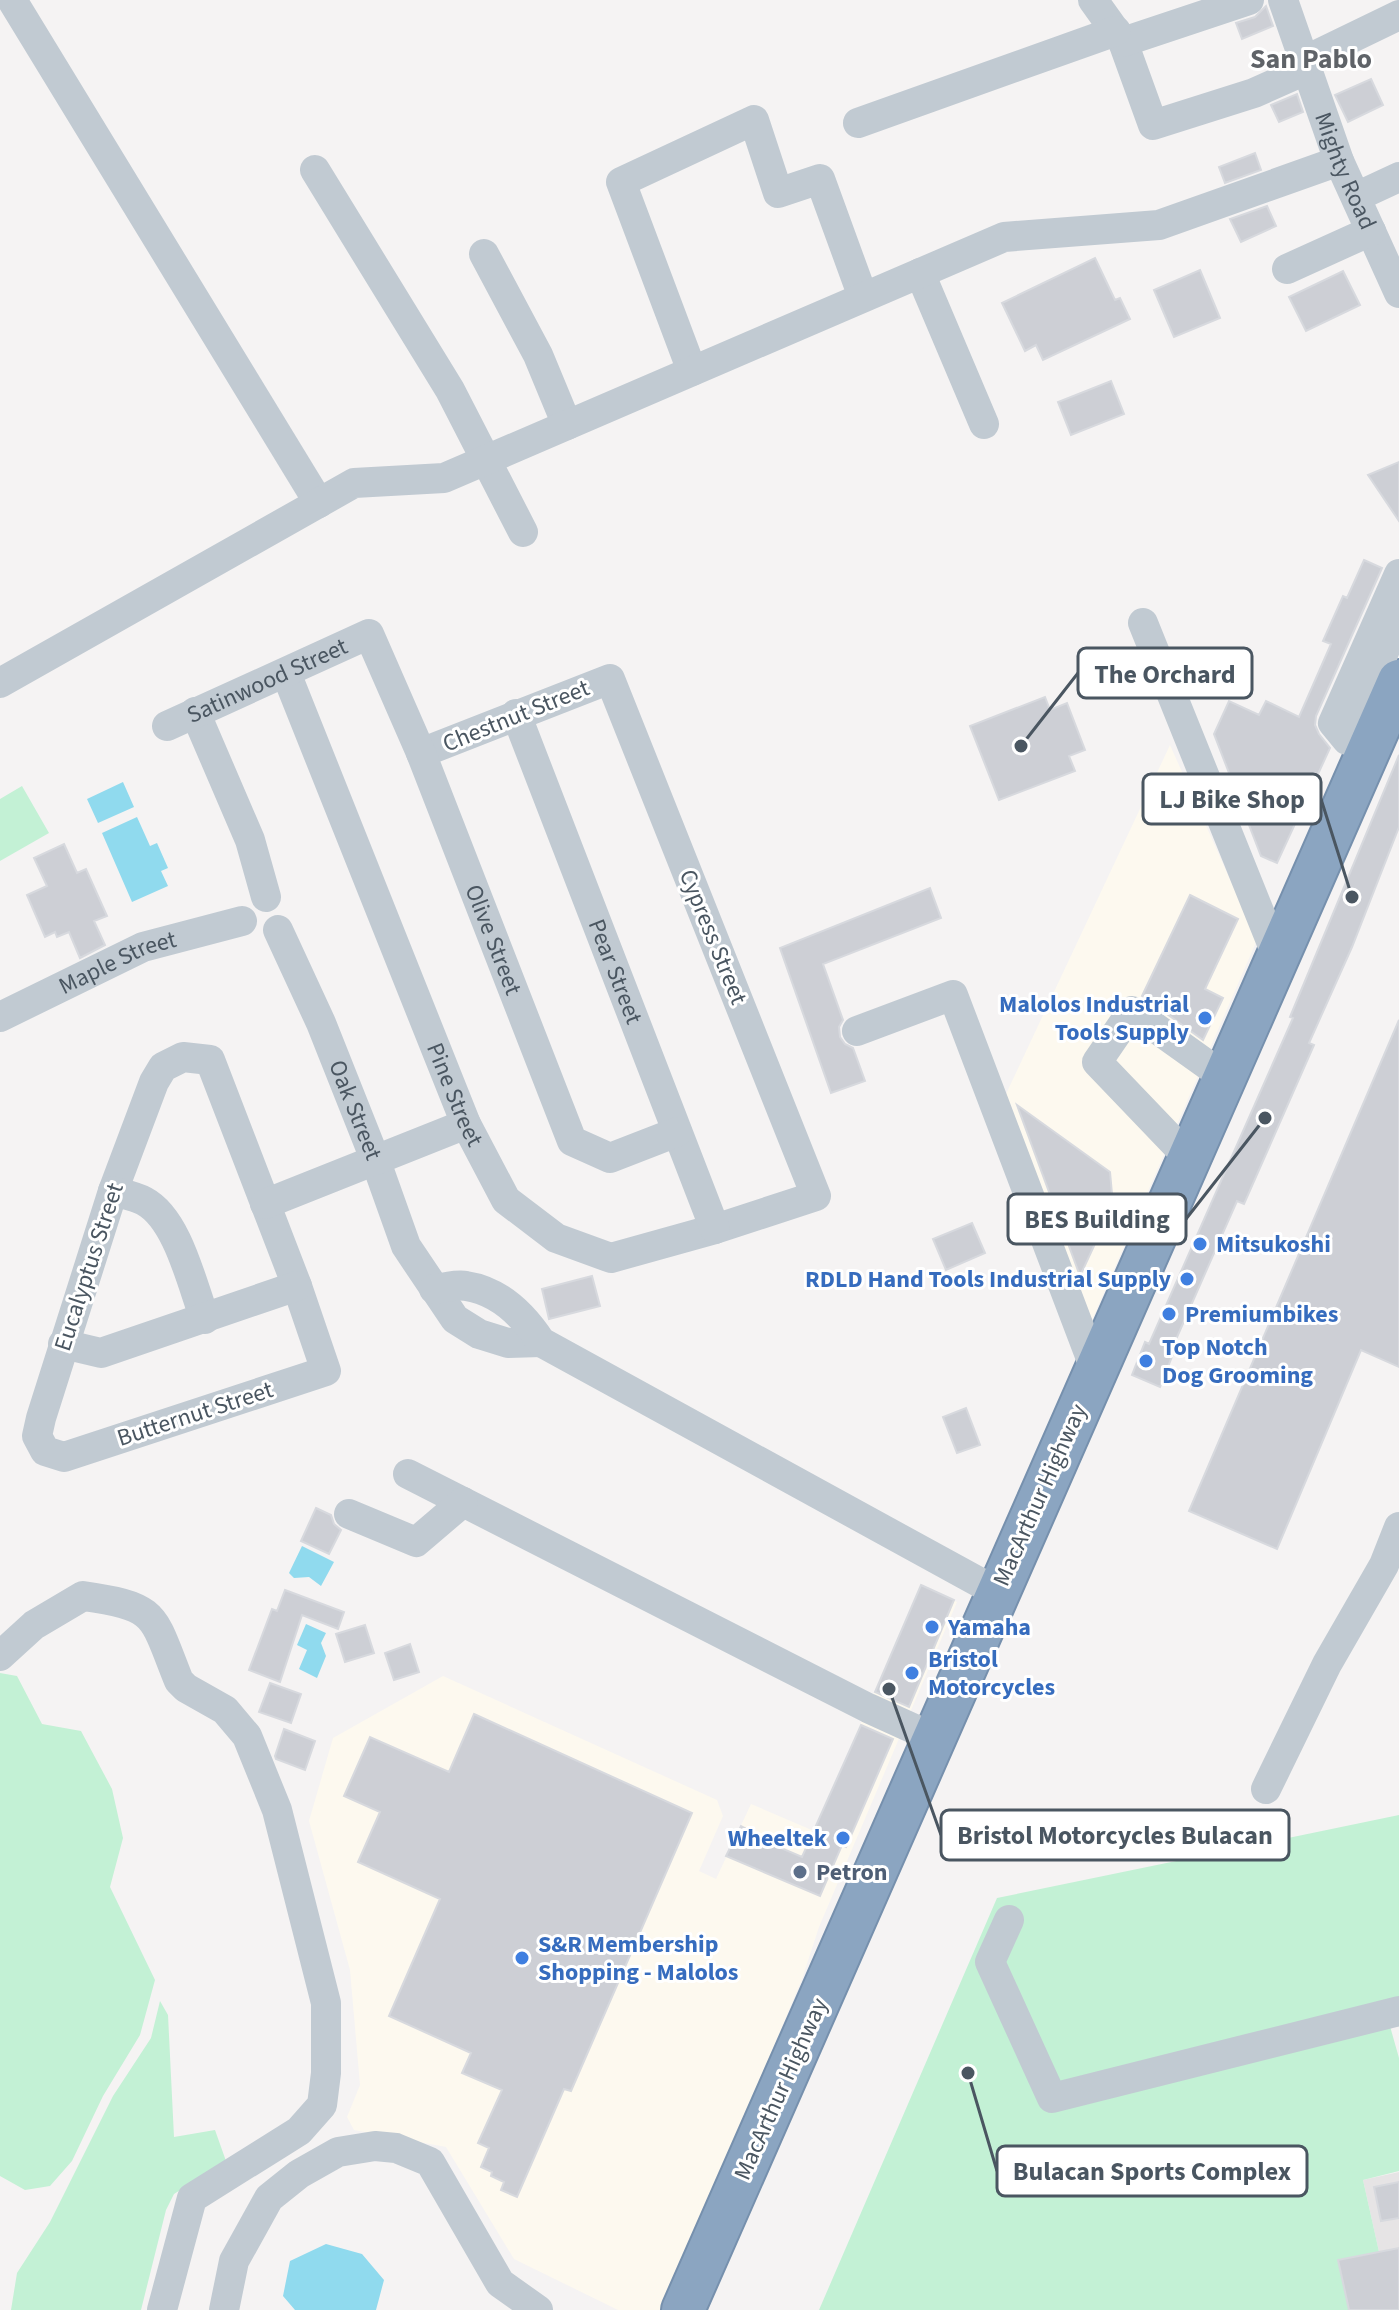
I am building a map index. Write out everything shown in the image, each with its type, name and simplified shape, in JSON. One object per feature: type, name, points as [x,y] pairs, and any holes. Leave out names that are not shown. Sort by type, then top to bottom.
[{"type":"highway","name":"MacArthur Highway","points":[[683,2310],[1277,956],[1396,647]]},
{"type":"street","points":[[12,0],[319,503]]},
{"type":"street","points":[[1093,0],[1120,37],[1153,125],[1254,93],[1399,15]]},
{"type":"street","points":[[858,123],[1120,37],[1249,0]]},
{"type":"street","name":"Mighty Road","points":[[1283,0],[1339,161],[1399,293]]},
{"type":"street","points":[[692,371],[621,182],[754,120],[778,193],[820,179],[863,297]]},
{"type":"street","points":[[0,683],[354,483],[444,478],[1004,237],[1159,225],[1339,161]]},
{"type":"street","points":[[315,170],[450,390],[523,532]]},
{"type":"street","points":[[1356,197],[1399,177]]},
{"type":"street","points":[[1287,269],[1371,231]]},
{"type":"street","points":[[484,254],[538,355],[567,425]]},
{"type":"street","points":[[920,273],[984,424]]},
{"type":"street","points":[[1396,647],[1347,740],[1333,723],[1399,574]]},
{"type":"street","points":[[1143,623],[1277,956]]},
{"type":"street","name":"Satinwood Street","points":[[167,726],[369,634]]},
{"type":"street","name":"Olive Street","points":[[369,634],[421,753],[572,1141],[610,1158],[677,1132]]},
{"type":"street","name":"Pine Street","points":[[286,673],[466,1124],[506,1200],[556,1238],[611,1258],[816,1196]]},
{"type":"street","name":"Chestnut Street","points":[[421,753],[610,679]]},
{"type":"street","name":"Cypress Street","points":[[610,679],[816,1196]]},
{"type":"street","points":[[195,712],[250,840],[266,897]]},
{"type":"street","name":"Pear Street","points":[[516,714],[715,1229]]},
{"type":"street","points":[[266,897],[282,910],[282,924],[265,938],[257,938],[245,928],[242,921],[244,908],[253,899],[266,897]]},
{"type":"street","name":"Maple Street","points":[[0,1017],[143,947],[242,921]]},
{"type":"street","name":"Oak Street","points":[[278,930],[321,1023],[406,1246],[455,1319],[479,1334],[508,1343],[541,1342],[997,1592]]},
{"type":"street","points":[[857,1031],[953,995],[1095,1369]]},
{"type":"street","points":[[1188,1157],[1097,1062],[1132,1011],[1223,1076]]},
{"type":"street","name":"Eucalyptus Street","points":[[64,1457],[45,1451],[37,1436],[63,1344],[113,1191],[154,1082],[163,1067],[183,1057],[210,1060],[265,1204]]},
{"type":"street","points":[[63,1344],[101,1353],[297,1286],[265,1204],[466,1124]]},
{"type":"street","points":[[113,1191],[145,1201],[175,1236],[205,1319]]},
{"type":"street","name":"Butternut Street","points":[[64,1457],[326,1371],[297,1286]]},
{"type":"street","points":[[408,1474],[868,1708],[934,1738]]},
{"type":"street","points":[[349,1514],[416,1542],[463,1502]]},
{"type":"street","points":[[1266,1789],[1327,1664],[1384,1565],[1399,1527]]},
{"type":"street","points":[[0,1656],[34,1625],[83,1596],[139,1607],[156,1623],[179,1681],[225,1710],[247,1736],[277,1810],[326,2003],[326,2073],[322,2105],[299,2131],[192,2198],[162,2310]]},
{"type":"street","points":[[1009,1920],[990,1962],[1052,2098],[1399,2011]]},
{"type":"street","points":[[224,2310],[234,2261],[269,2198],[299,2174],[338,2152],[375,2146],[396,2148],[430,2162],[500,2283],[538,2310]]},
{"type":"shaded area","points":[[1170,745],[1257,940],[1092,1320],[1006,1094]]},
{"type":"shaded area","name":"S&R Membership Shopping - Malolos","points":[[921,1585],[957,1602],[819,1927],[802,1979],[663,2310],[618,2310],[514,2259],[446,2147],[354,2130],[347,2117],[360,2085],[350,1970],[309,1821],[333,1738],[443,1676],[717,1800],[723,1816],[699,1871],[716,1879],[751,1804],[814,1831]]},
{"type":"shaded area","points":[[1399,2172],[1399,2310],[1392,2310],[1363,2180]]},
{"type":"green space","points":[[22,786],[49,833],[0,861],[0,799]]},
{"type":"green space","points":[[0,1673],[17,1676],[42,1724],[81,1731],[112,1789],[123,1838],[110,1887],[155,1980],[140,2035],[103,2096],[72,2161],[50,2186],[25,2190],[0,2176]]},
{"type":"green space","points":[[1399,1815],[1399,2000],[1384,2005],[1399,2058],[1399,2171],[1363,2180],[1392,2310],[819,2310],[997,1898]]},
{"type":"green space","points":[[160,2001],[168,2015],[174,2137],[215,2130],[226,2161],[174,2194],[166,2210],[141,2310],[11,2310],[17,2273],[50,2222],[113,2096],[151,2038]]},
{"type":"water","points":[[123,782],[134,807],[98,823],[87,799]]},
{"type":"water","points":[[137,817],[150,846],[157,843],[168,868],[161,871],[168,886],[132,902],[102,833]]},
{"type":"water","points":[[302,1546],[334,1562],[321,1586],[309,1577],[294,1578],[289,1573]]},
{"type":"water","points":[[306,1624],[326,1633],[321,1643],[326,1656],[317,1678],[299,1669],[307,1650],[297,1645]]},
{"type":"water","points":[[326,2244],[362,2254],[384,2280],[376,2310],[295,2310],[283,2296],[290,2261]]},
{"type":"building","points":[[1266,6],[1273,26],[1242,39],[1236,23],[1255,17]]},
{"type":"building","points":[[1371,79],[1383,105],[1348,122],[1335,95]]},
{"type":"building","points":[[1297,94],[1303,112],[1279,122],[1271,105]]},
{"type":"building","points":[[1255,153],[1261,170],[1225,183],[1219,167]]},
{"type":"building","points":[[1267,206],[1276,226],[1241,242],[1230,219]]},
{"type":"building","points":[[1095,258],[1115,300],[1120,298],[1130,319],[1043,360],[1036,345],[1025,351],[1002,303]]},
{"type":"building","points":[[1200,270],[1220,318],[1174,337],[1154,290]]},
{"type":"building","points":[[1343,271],[1360,305],[1306,331],[1289,297]]},
{"type":"building","points":[[1111,381],[1124,414],[1071,435],[1058,402]]},
{"type":"building","points":[[1399,462],[1399,521],[1368,475]]},
{"type":"building","points":[[1364,560],[1382,568],[1316,716],[1315,725],[1330,748],[1277,863],[1261,856],[1214,734],[1229,701],[1259,715],[1266,701],[1299,717],[1331,644],[1323,641],[1343,596],[1347,598]]},
{"type":"building","points":[[1045,697],[1050,710],[1067,703],[1085,750],[1069,756],[1075,771],[999,800],[970,726]]},
{"type":"building","points":[[1399,755],[1399,827],[1352,947],[1309,1043],[1314,1045],[1244,1204],[1237,1201],[1170,1353],[1173,1354],[1160,1387],[1132,1375],[1145,1342],[1149,1344],[1293,1018],[1290,1017]]},
{"type":"building","points":[[64,844],[77,873],[86,869],[107,916],[94,921],[105,945],[80,958],[69,932],[57,937],[55,932],[45,937],[27,895],[47,886],[34,858]]},
{"type":"building","points":[[930,888],[941,918],[823,964],[843,1020],[839,1027],[840,1037],[853,1048],[865,1081],[831,1093],[780,948]]},
{"type":"building","points":[[1190,895],[1238,919],[1205,989],[1223,998],[1203,1040],[1142,996]]},
{"type":"building","points":[[1399,1020],[1399,1367],[1361,1350],[1277,1549],[1189,1511]]},
{"type":"building","points":[[1017,1105],[1110,1172],[1113,1205],[1080,1276]]},
{"type":"building","points":[[972,1223],[985,1253],[946,1270],[933,1239]]},
{"type":"building","points":[[592,1276],[600,1306],[549,1319],[542,1289]]},
{"type":"building","points":[[966,1408],[980,1445],[957,1453],[943,1417]]},
{"type":"building","points":[[316,1508],[331,1515],[334,1524],[341,1530],[329,1554],[301,1541]]},
{"type":"building","points":[[921,1585],[954,1600],[909,1707],[875,1692]]},
{"type":"building","points":[[285,1590],[344,1612],[338,1629],[302,1615],[280,1682],[249,1670],[272,1609],[277,1611]]},
{"type":"building","points":[[365,1625],[374,1653],[345,1662],[336,1634]]},
{"type":"building","points":[[410,1644],[419,1672],[394,1680],[385,1653]]},
{"type":"building","points":[[270,1683],[301,1694],[291,1723],[259,1712]]},
{"type":"building","name":"S&R Membership Shopping - Malolos","points":[[474,1714],[692,1813],[571,2091],[564,2089],[517,2197],[501,2190],[504,2182],[481,2167],[489,2148],[478,2143],[502,2090],[462,2073],[471,2053],[389,2016],[440,1899],[358,1862],[380,1812],[344,1796],[370,1737],[449,1772]]},
{"type":"building","points":[[861,1725],[893,1739],[846,1847],[842,1845],[820,1896],[726,1856],[741,1826],[762,1837],[760,1839],[802,1857]]},
{"type":"building","points":[[284,1729],[315,1741],[305,1770],[276,1759]]},
{"type":"building","points":[[1399,2182],[1399,2218],[1381,2221],[1374,2187]]},
{"type":"building","points":[[1399,2248],[1399,2310],[1349,2310],[1338,2260]]},
{"type":"place","name":"The Orchard","points":[[1021,746]]},
{"type":"place","name":"LJ Bike Shop","points":[[1352,897]]},
{"type":"place","name":"Malolos Industrial Tools Supply","points":[[1205,1018]]},
{"type":"place","name":"BES Building","points":[[1265,1118]]},
{"type":"place","name":"Mitsukoshi","points":[[1200,1244]]},
{"type":"place","name":"RDLD Hand Tools Industrial Supply","points":[[1187,1279]]},
{"type":"place","name":"Premiumbikes","points":[[1169,1314]]},
{"type":"place","name":"Top Notch Dog Grooming","points":[[1146,1361]]},
{"type":"place","name":"Yamaha","points":[[932,1627]]},
{"type":"place","name":"Bristol Motorcycles","points":[[912,1673]]},
{"type":"place","name":"Bristol Motorcycles Bulacan","points":[[889,1689]]},
{"type":"place","name":"Wheeltek","points":[[843,1838]]},
{"type":"place","name":"Petron","points":[[800,1872]]},
{"type":"place","name":"S&R Membership Shopping - Malolos","points":[[522,1958]]},
{"type":"place","name":"Bulacan Sports Complex","points":[[968,2073]]},
{"type":"district","name":"San Pablo","points":[[1311,59]]}]
